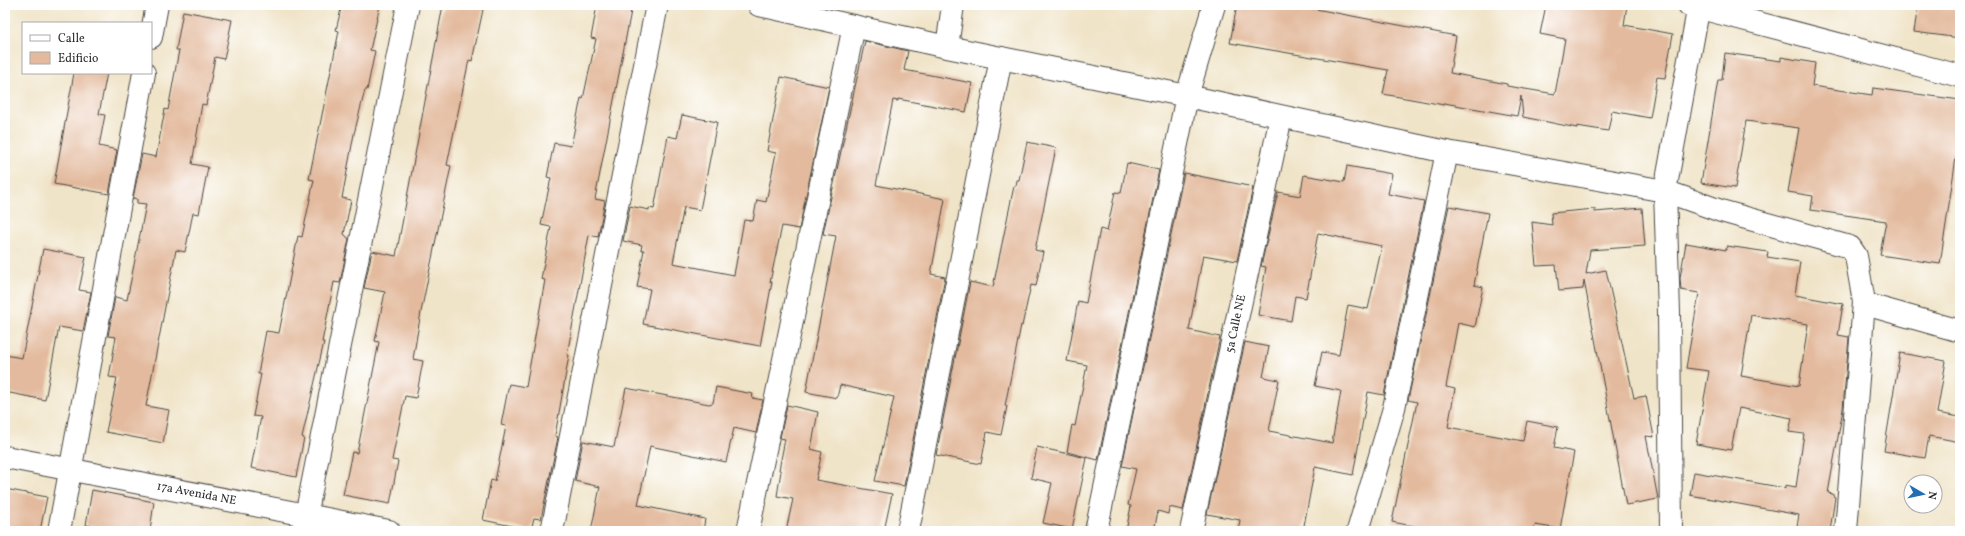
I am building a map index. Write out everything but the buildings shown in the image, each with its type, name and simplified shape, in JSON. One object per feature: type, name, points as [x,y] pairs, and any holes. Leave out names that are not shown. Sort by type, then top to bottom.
[{"type":"street","points":[[152,32],[157,5]]},
{"type":"street","points":[[304,523],[408,5]]},
{"type":"street","points":[[552,531],[657,5]]},
{"type":"street","points":[[759,5],[947,47],[1447,152],[1665,191],[1721,211],[1850,247],[1856,256],[1864,302],[1846,531]]},
{"type":"street","points":[[947,47],[953,5]]},
{"type":"street","points":[[1096,531],[1186,96],[1214,5]]},
{"type":"street","points":[[1672,531],[1669,312],[1665,191],[1695,6],[1960,76]]},
{"type":"street","points":[[748,531],[854,26]]},
{"type":"street","points":[[908,531],[1001,58]]},
{"type":"street","points":[[59,531],[144,74]]},
{"type":"street","name":"5a Calle NE","points":[[1191,531],[1281,116]]},
{"type":"street","points":[[1364,529],[1394,408],[1447,152]]},
{"type":"street","points":[[1864,302],[1872,306],[1960,331]]},
{"type":"street","name":"17a Avenida NE","points":[[5,457],[70,469],[304,523],[388,531]]}]
